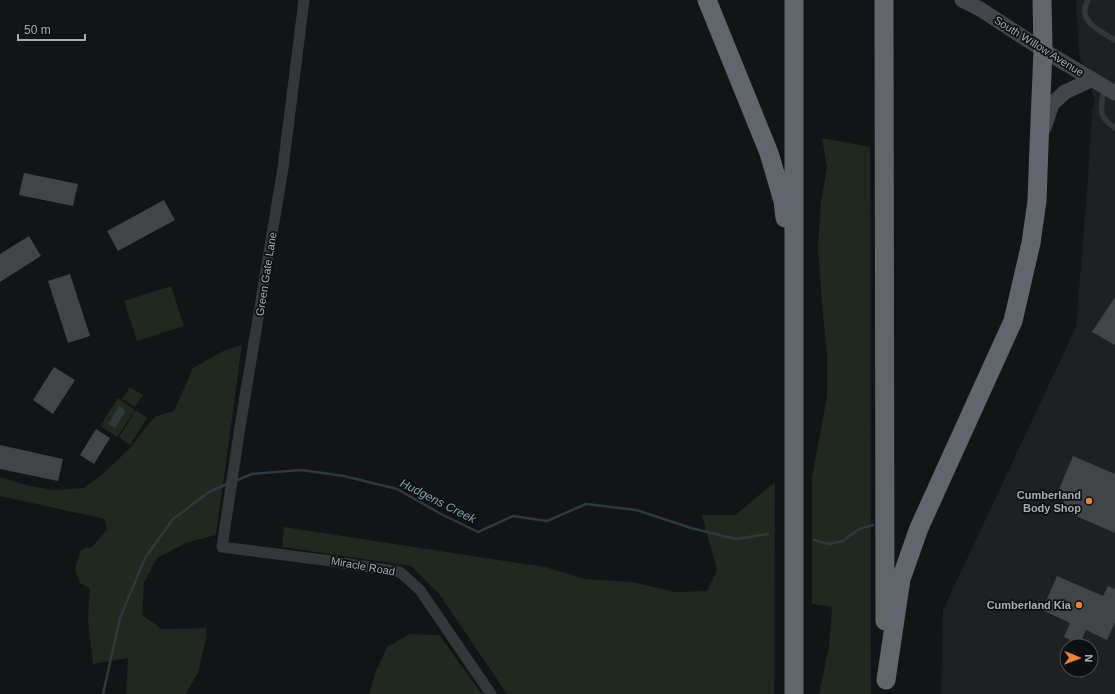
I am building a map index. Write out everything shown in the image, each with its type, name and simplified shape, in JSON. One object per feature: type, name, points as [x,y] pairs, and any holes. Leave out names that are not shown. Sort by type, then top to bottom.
[{"type":"highway","points":[[707,0],[769,153],[777,180],[783,201],[794,297]]},
{"type":"highway","points":[[794,0],[794,694]]},
{"type":"highway","points":[[884,0],[886,687]]},
{"type":"highway","points":[[886,687],[901,579],[919,528],[1013,321],[1031,243],[1038,201],[1043,50],[1042,0]]},
{"type":"main road","name":"South Willow Avenue","points":[[962,0],[980,9],[1043,50],[1110,90]]},
{"type":"main road","points":[[1039,146],[1052,104],[1065,92],[1092,80]]},
{"type":"street","name":"Green Gate Lane","points":[[222,547],[241,419],[283,168],[304,0]]},
{"type":"street","name":"Miracle Road","points":[[222,547],[331,561],[400,572],[420,590],[491,694]]},
{"type":"lane","points":[[1088,0],[1085,5],[1084,14],[1091,25],[1115,40]]},
{"type":"lane","points":[[1110,90],[1101,107],[1103,118],[1115,128]]},
{"type":"shaded area","points":[[1076,0],[1115,0],[1115,694],[941,694],[943,610],[1076,327],[1092,110],[1095,101],[1079,53]]},
{"type":"shaded area","points":[[822,138],[870,147],[871,694],[819,694],[829,646],[832,607],[812,604],[812,477],[827,397],[827,354],[818,248],[821,201],[827,167]]},
{"type":"shaded area","points":[[171,286],[184,326],[137,341],[124,301]]},
{"type":"shaded area","points":[[242,345],[216,535],[188,542],[157,558],[144,583],[142,615],[162,629],[206,628],[206,639],[198,672],[186,694],[126,694],[128,658],[93,664],[88,619],[90,588],[80,583],[75,569],[81,550],[93,546],[107,529],[105,519],[0,496],[0,477],[26,485],[53,490],[84,488],[106,471],[130,448],[154,417],[174,411],[193,368],[223,351]]},
{"type":"shaded area","points":[[130,387],[143,395],[135,407],[122,399]]},
{"type":"shaded area","points":[[118,398],[135,410],[117,437],[100,426]]},
{"type":"shaded area","points":[[119,406],[126,411],[115,428],[108,424]]},
{"type":"shaded area","points":[[136,410],[147,418],[130,445],[119,437]]},
{"type":"shaded area","points":[[775,482],[774,694],[507,694],[439,594],[411,566],[282,547],[284,527],[545,567],[585,579],[632,582],[675,592],[707,591],[717,570],[702,515],[735,515]]},
{"type":"shaded area","points":[[410,634],[439,635],[482,694],[369,694],[375,674],[387,647]]},
{"type":"building","points":[[24,173],[78,184],[73,206],[19,195]]},
{"type":"building","points":[[164,200],[175,220],[118,251],[107,231]]},
{"type":"building","points":[[29,236],[41,256],[0,282],[0,254]]},
{"type":"building","points":[[70,274],[90,336],[68,343],[48,281]]},
{"type":"building","points":[[1115,297],[1115,345],[1092,332]]},
{"type":"building","points":[[54,367],[75,380],[53,414],[33,400]]},
{"type":"building","points":[[96,429],[110,438],[94,464],[80,455]]},
{"type":"building","points":[[0,445],[63,459],[58,481],[0,469]]},
{"type":"building","name":"Cumberland Body Shop","points":[[1073,456],[1115,474],[1115,533],[1060,509],[1067,493],[1059,489]]},
{"type":"building","name":"Cumberland Kia","points":[[1057,576],[1103,596],[1108,586],[1115,589],[1115,622],[1107,640],[1086,630],[1083,638],[1064,637],[1070,623],[1042,610]]},
{"type":"waterway","name":"Hudgens Creek","points":[[235,481],[252,474],[301,470],[344,476],[397,489],[441,514],[478,532],[513,516],[547,521],[586,504],[636,510],[691,528],[736,539],[768,534]]},
{"type":"waterway","name":"Hudgens Creek","points":[[103,694],[120,618],[145,558],[173,519],[209,492],[229,483]]},
{"type":"waterway","points":[[814,540],[829,544],[843,541],[859,529],[873,525]]},
{"type":"place","name":"Cumberland Body Shop","points":[[1089,501]]},
{"type":"place","name":"Cumberland Kia","points":[[1079,605]]}]
